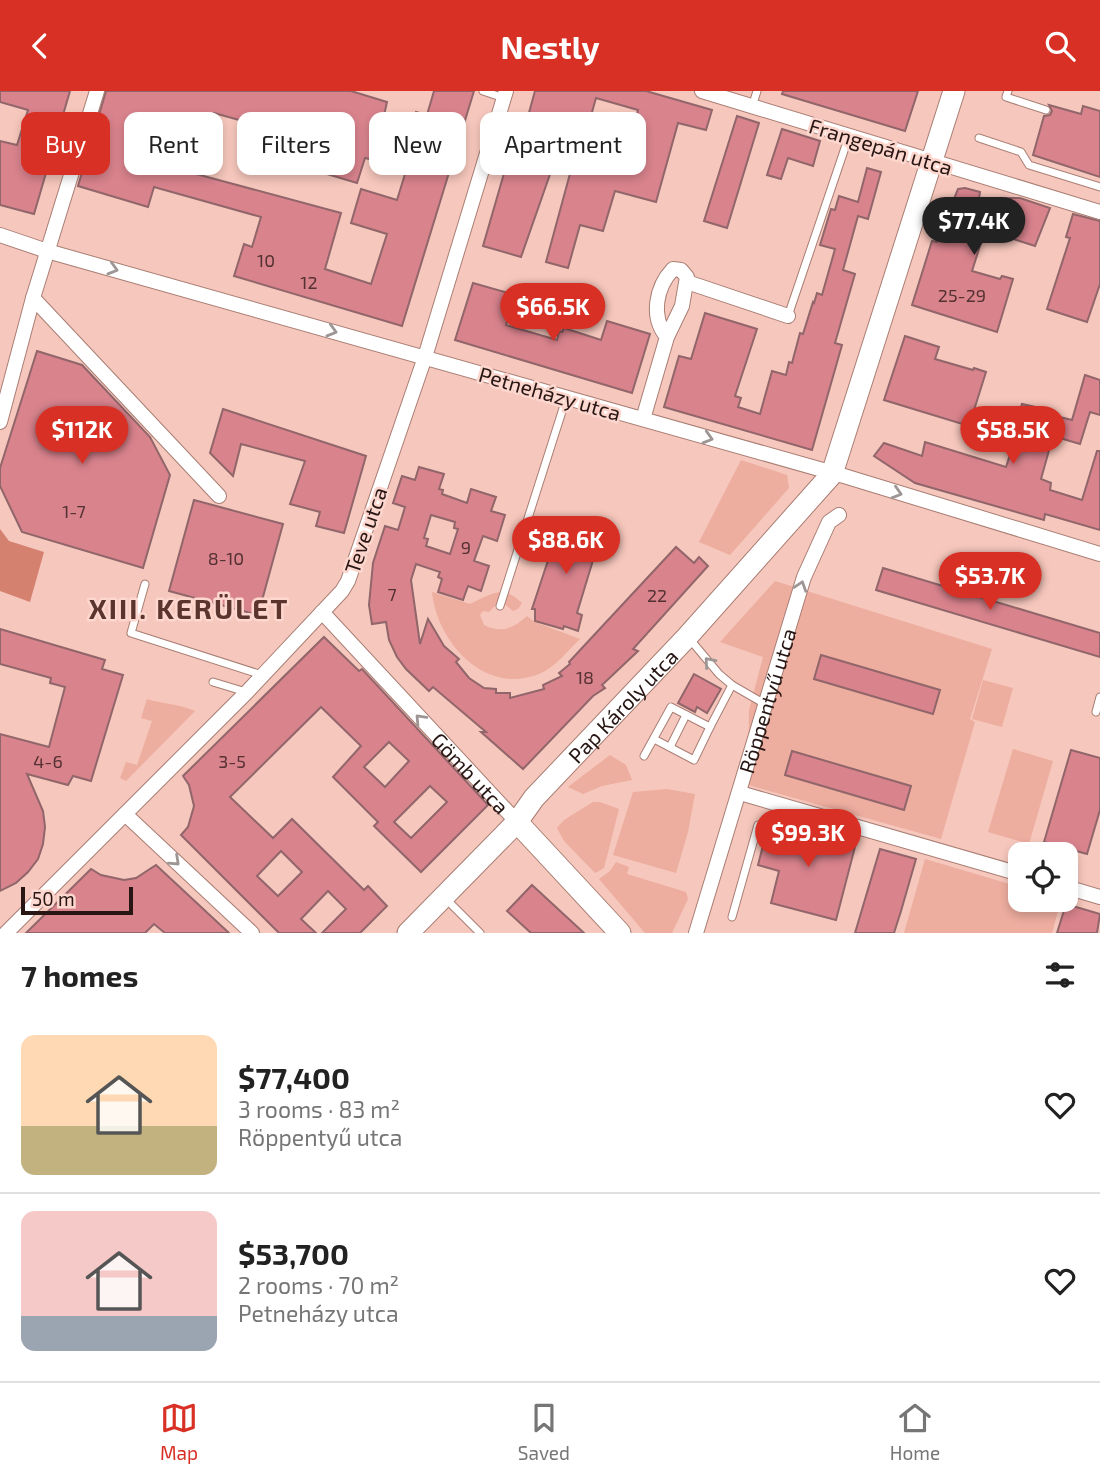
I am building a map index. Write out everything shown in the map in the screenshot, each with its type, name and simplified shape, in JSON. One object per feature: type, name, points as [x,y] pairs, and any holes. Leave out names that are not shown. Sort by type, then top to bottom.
[{"type":"street","points":[[0,422],[33,298],[97,91]]},
{"type":"street","name":"Frangepán utca","points":[[702,91],[1100,212]]},
{"type":"street","points":[[832,474],[954,91]]},
{"type":"street","name":"Teve utca","points":[[6,933],[247,692],[348,581],[425,357],[505,94]]},
{"type":"street","name":"Petneházy utca","points":[[0,235],[47,251],[643,419],[1100,554]]},
{"type":"street","points":[[643,419],[667,337],[682,306],[687,282],[685,272],[673,269],[662,285],[657,316],[660,328],[667,337]]},
{"type":"street","points":[[687,282],[788,316]]},
{"type":"street","points":[[33,298],[219,496]]},
{"type":"street","name":"Pap Károly utca","points":[[408,933],[517,822],[543,788],[688,637],[832,474]]},
{"type":"street","name":"Röppentyű utca","points":[[696,933],[804,577],[829,522],[839,515]]},
{"type":"street","name":"Gömb utca","points":[[322,612],[620,933]]},
{"type":"street","points":[[740,793],[1008,871]]},
{"type":"street","points":[[125,814],[252,933]]},
{"type":"street","points":[[1078,891],[1100,897]]},
{"type":"lane","points":[[483,91],[505,94]]},
{"type":"lane","points":[[752,107],[757,91]]},
{"type":"lane","points":[[1008,91],[1006,97],[1046,110]]},
{"type":"lane","points":[[788,316],[849,136]]},
{"type":"lane","points":[[979,138],[1021,152],[1029,166],[1100,187]]},
{"type":"lane","points":[[500,606],[566,398]]},
{"type":"lane","points":[[145,584],[131,633],[263,675]]},
{"type":"lane","points":[[688,637],[719,674],[766,705]]},
{"type":"lane","points":[[214,682],[247,692]]},
{"type":"lane","points":[[654,739],[694,759],[732,685]]},
{"type":"lane","points":[[1096,712],[1100,697]]},
{"type":"lane","points":[[643,756],[671,707],[710,727]]},
{"type":"lane","points":[[670,747],[687,715]]},
{"type":"lane","points":[[732,917],[758,825]]},
{"type":"lane","points":[[443,897],[480,933]]},
{"type":"shaded area","points":[[741,460],[787,475],[789,488],[730,555],[699,542]]},
{"type":"shaded area","points":[[0,529],[9,541],[44,552],[30,602],[0,591]]},
{"type":"shaded area","points":[[775,581],[992,649],[970,719],[975,722],[941,839],[748,785],[749,710],[763,657],[720,642]]},
{"type":"shaded area","points":[[432,592],[470,604],[503,592],[522,603],[513,611],[506,605],[497,604],[489,612],[483,611],[480,615],[484,625],[496,629],[507,628],[527,616],[535,622],[580,639],[556,663],[539,674],[519,679],[500,677],[483,671],[467,660],[454,646],[443,629]]},
{"type":"shaded area","points":[[983,680],[1013,688],[1002,727],[972,719]]},
{"type":"shaded area","points":[[147,699],[195,711],[126,781],[120,778],[126,762],[137,765],[152,721],[141,718]]},
{"type":"shaded area","points":[[1013,749],[1053,761],[1030,842],[988,832]]},
{"type":"shaded area","points":[[610,755],[626,765],[632,780],[602,786],[583,794],[568,787]]},
{"type":"shaded area","points":[[667,789],[695,794],[676,873],[613,855],[633,792]]},
{"type":"shaded area","points":[[593,802],[619,809],[604,868],[595,873],[564,841],[557,828],[564,820]]},
{"type":"shaded area","points":[[925,859],[1008,883],[1008,912],[1058,912],[1052,933],[904,933]]},
{"type":"shaded area","points":[[616,862],[629,867],[627,874],[686,892],[688,899],[672,933],[645,933],[599,879],[610,871]]},
{"type":"building","points":[[0,91],[70,91],[64,112],[27,112],[0,102]]},
{"type":"building","points":[[106,91],[351,91],[387,102],[385,112],[369,112],[369,159],[365,158],[357,183],[330,175],[355,175],[355,112],[237,112],[237,119],[223,116],[223,112],[124,112],[124,175],[200,175],[341,213],[325,269],[371,284],[387,234],[351,223],[361,189],[397,200],[405,175],[448,175],[402,326],[234,276],[244,244],[252,247],[261,217],[154,187],[148,207],[78,186],[81,175],[110,175],[110,112],[100,112]]},
{"type":"building","points":[[434,91],[474,91],[466,117],[466,112],[428,112]]},
{"type":"building","points":[[535,91],[646,91],[712,110],[706,130],[678,123],[656,202],[615,191],[603,231],[580,225],[568,268],[546,262],[570,175],[646,175],[646,112],[637,112],[596,98],[592,112],[529,112]]},
{"type":"building","points":[[783,91],[918,91],[905,131],[782,94]]},
{"type":"building","points":[[1049,105],[1081,114],[1083,106],[1100,111],[1100,177],[1033,155],[1044,116],[1050,115],[1052,111]]},
{"type":"building","points":[[737,116],[759,123],[727,228],[704,221]]},
{"type":"building","points":[[782,129],[820,141],[813,166],[788,158],[781,179],[767,175]]},
{"type":"building","points":[[21,132],[21,175],[45,175],[34,214],[0,205],[0,141],[17,145]]},
{"type":"building","points":[[867,168],[881,172],[868,219],[858,216],[843,270],[855,274],[835,343],[842,345],[812,450],[664,407],[679,356],[691,359],[705,313],[757,329],[735,396],[741,398],[738,407],[760,414],[772,371],[786,375],[817,293],[822,295],[835,249],[820,245],[831,209],[835,210],[839,196],[858,202]]},
{"type":"building","points":[[504,175],[550,175],[521,257],[483,246]]},
{"type":"building","points":[[958,189],[980,192],[979,198],[1020,198],[1050,208],[1035,246],[985,230],[972,271],[1000,279],[1002,276],[1013,279],[997,332],[912,305],[932,241],[937,242],[943,215],[947,216]]},
{"type":"building","points":[[1073,214],[1100,221],[1100,284],[1087,322],[1047,309],[1070,238],[1066,237]]},
{"type":"building","points":[[473,283],[515,295],[506,325],[557,340],[559,331],[562,332],[564,328],[601,340],[607,321],[650,334],[632,393],[455,340]]},
{"type":"building","points":[[905,336],[939,347],[935,359],[986,372],[969,426],[884,400]]},
{"type":"building","points":[[37,351],[82,365],[150,437],[170,475],[143,568],[22,532],[0,486],[0,468]]},
{"type":"building","points":[[1085,375],[1100,380],[1100,415],[1090,412],[1080,444],[1053,436],[1041,479],[1051,483],[1050,490],[1082,500],[1097,451],[1100,451],[1100,530],[1045,514],[1044,520],[915,483],[874,456],[884,443],[922,456],[925,442],[1006,467],[1014,442],[1010,440],[1022,404],[1040,408],[1039,412],[1072,420]]},
{"type":"building","points":[[223,409],[366,456],[344,533],[316,526],[320,512],[290,504],[305,461],[241,444],[233,476],[210,453]]},
{"type":"building","points":[[419,467],[444,474],[439,489],[443,490],[442,494],[467,503],[471,489],[496,497],[491,511],[505,515],[497,541],[483,536],[474,561],[489,566],[481,591],[468,586],[463,600],[438,592],[442,579],[438,577],[440,572],[416,564],[411,580],[420,644],[428,619],[444,646],[459,659],[456,662],[469,678],[484,688],[496,689],[496,693],[510,693],[510,698],[544,689],[543,685],[562,676],[559,673],[676,547],[694,563],[699,557],[708,566],[633,649],[638,651],[602,685],[605,688],[593,696],[523,769],[481,732],[486,732],[433,687],[429,691],[406,669],[389,640],[386,622],[372,624],[369,605],[373,563],[385,526],[398,530],[405,507],[393,503],[402,476],[415,480]],"holes":[[[431,515],[455,522],[454,528],[458,529],[450,554],[426,546],[428,539],[424,538]]]},
{"type":"building","points":[[194,500],[283,524],[258,615],[169,591]]},
{"type":"building","points":[[562,518],[596,528],[594,532],[601,534],[577,613],[582,615],[578,631],[535,621],[535,609],[532,609]]},
{"type":"building","points":[[883,568],[1100,633],[1100,657],[876,590]]},
{"type":"building","points":[[0,629],[105,660],[102,669],[123,675],[91,781],[73,776],[68,785],[27,774],[43,811],[43,844],[38,859],[28,872],[16,883],[0,891],[0,734],[49,747],[65,687],[50,683],[51,678],[0,664]]},
{"type":"building","points":[[324,637],[359,671],[362,669],[488,805],[421,872],[374,826],[378,822],[333,777],[361,746],[321,707],[230,797],[273,838],[292,819],[364,890],[368,886],[387,906],[360,933],[322,933],[346,909],[328,891],[301,919],[316,933],[279,933],[181,835],[188,827],[194,806],[189,785],[183,776]],"holes":[[[389,742],[409,761],[385,787],[364,767]],[[430,786],[447,802],[411,838],[394,822]],[[281,851],[302,872],[278,896],[257,876]]]},
{"type":"building","points":[[821,655],[940,690],[933,714],[814,679]]},
{"type":"building","points":[[694,674],[721,689],[707,713],[697,707],[695,712],[678,703]]},
{"type":"building","points":[[1071,750],[1100,758],[1100,810],[1087,854],[1078,851],[1078,842],[1044,842]]},
{"type":"building","points":[[792,751],[911,786],[904,810],[785,775]]},
{"type":"building","points":[[782,823],[856,843],[836,920],[771,903],[779,871],[758,865],[768,826],[781,830]]},
{"type":"building","points":[[880,849],[916,859],[901,911],[894,933],[855,933]]},
{"type":"building","points":[[156,865],[229,933],[165,933],[154,924],[145,933],[26,933],[91,869],[101,875],[124,880],[136,878]]},
{"type":"building","points":[[532,885],[584,933],[531,933],[507,911]]},
{"type":"building","points":[[1078,908],[1100,914],[1097,933],[1057,933],[1064,912],[1078,912]]},
{"type":"district","name":"XIII. KERÜLET","points":[[189,608]]}]
